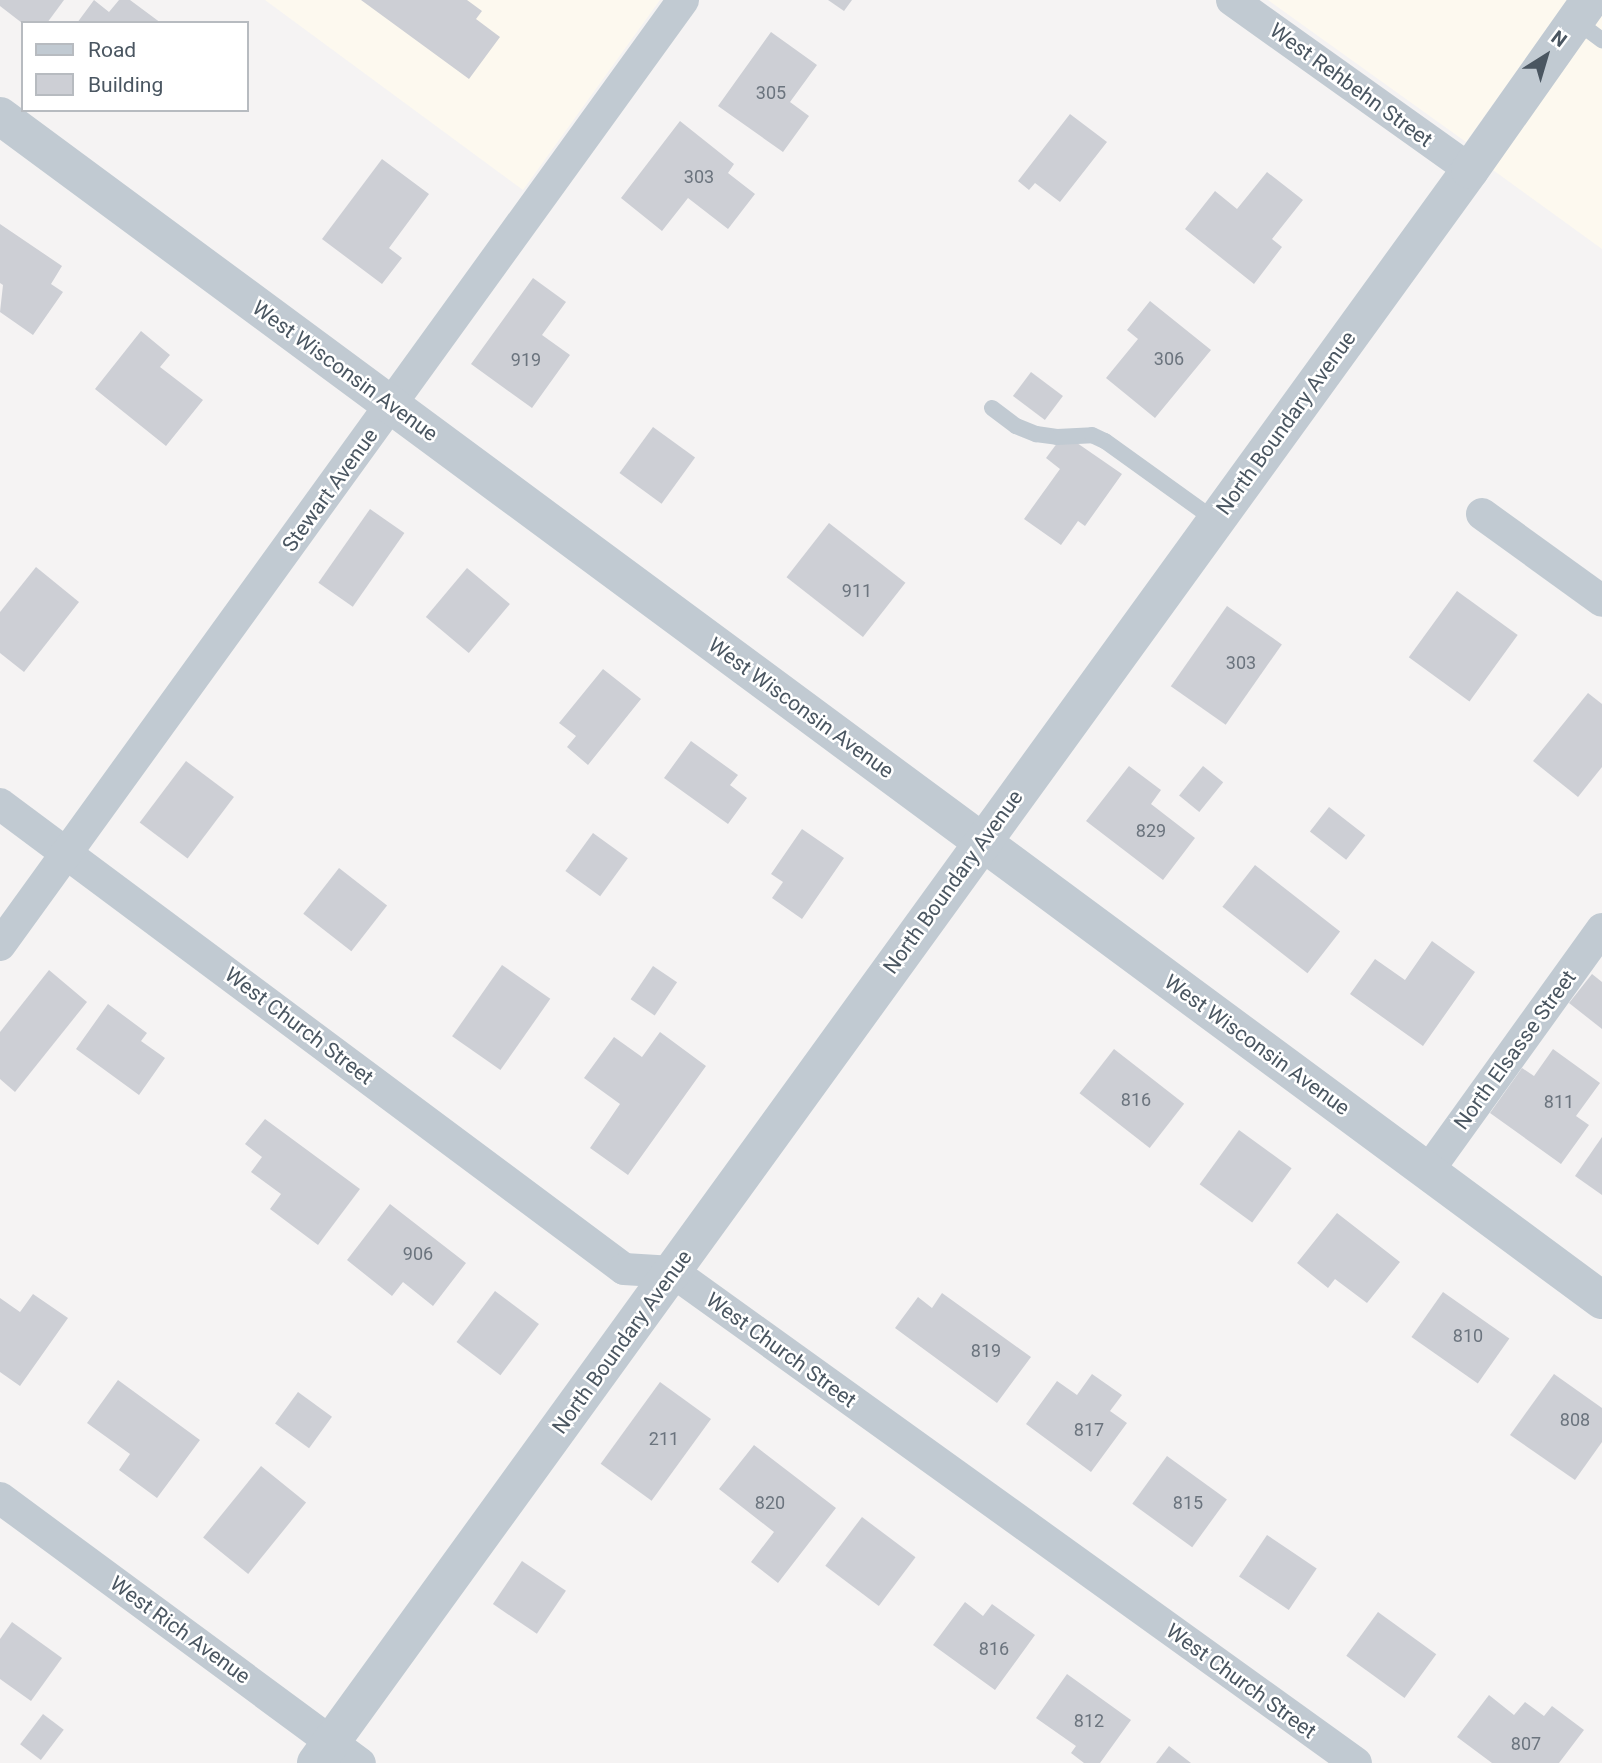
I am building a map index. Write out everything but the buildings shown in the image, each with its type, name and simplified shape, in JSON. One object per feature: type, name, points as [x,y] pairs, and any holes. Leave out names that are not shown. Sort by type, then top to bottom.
[{"type":"street","name":"Stewart Avenue","points":[[0,945],[683,0]]},
{"type":"street","name":"West Rehbehn Street","points":[[1232,0],[1470,170]]},
{"type":"street","name":"North Boundary Avenue","points":[[336,1756],[673,1272],[981,842],[1470,170],[1589,20]]},
{"type":"street","name":"West Wisconsin Avenue","points":[[0,116],[1602,1300]]},
{"type":"street","points":[[1482,514],[1602,601]]},
{"type":"street","name":"West Church Street","points":[[0,804],[624,1269],[673,1272],[1356,1763]]},
{"type":"street","name":"North Elsasse Street","points":[[1428,1171],[1602,929]]},
{"type":"street","name":"West Rich Avenue","points":[[0,1498],[336,1756]]},
{"type":"lane","points":[[992,408],[1016,426],[1036,434],[1057,437],[1092,435],[1105,441],[1215,520]]},
{"type":"shaded area","points":[[265,0],[660,0],[523,190]]},
{"type":"shaded area","points":[[1268,0],[1567,0],[1466,142]]},
{"type":"shaded area","points":[[1602,15],[1602,249],[1493,170]]}]
